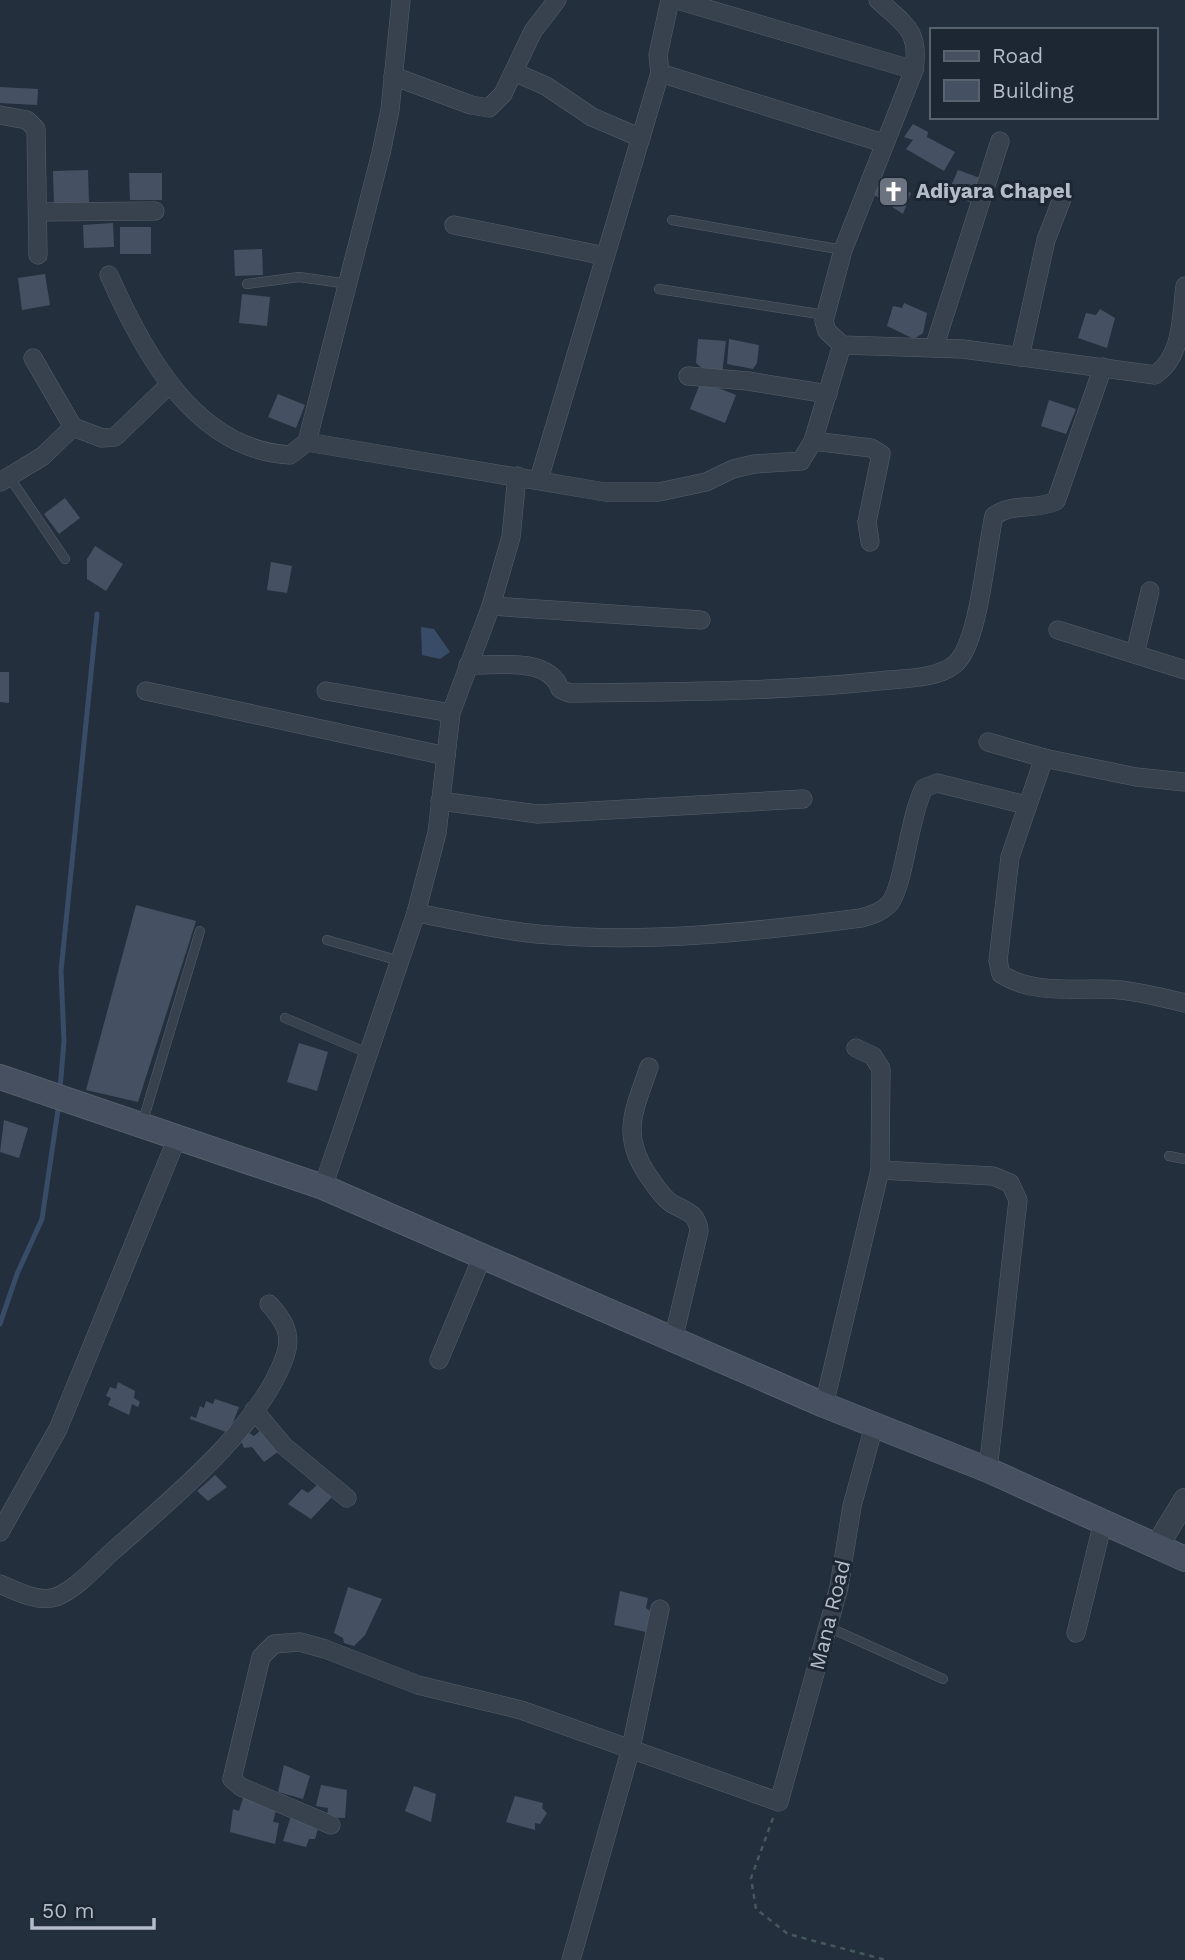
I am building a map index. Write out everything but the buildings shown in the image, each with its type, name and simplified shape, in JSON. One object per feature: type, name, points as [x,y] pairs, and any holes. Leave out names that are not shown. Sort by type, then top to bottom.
[{"type":"main road","points":[[0,1077],[323,1187],[824,1405],[988,1471],[1185,1559]]},
{"type":"street","points":[[109,275],[134,330],[170,384],[206,423],[265,454],[290,455],[307,442],[386,131],[401,0]]},
{"type":"street","points":[[393,76],[483,108],[496,102],[533,32],[557,0]]},
{"type":"street","points":[[539,479],[660,73],[658,55],[670,0]]},
{"type":"street","points":[[677,0],[914,70]]},
{"type":"street","points":[[878,0],[913,32],[917,52],[914,70],[843,250],[825,315],[827,331],[842,345],[963,349],[1155,375],[1166,367],[1180,333],[1185,286]]},
{"type":"street","points":[[514,72],[546,86],[592,117],[642,138]]},
{"type":"street","points":[[660,73],[883,143]]},
{"type":"street","points":[[0,114],[27,120],[36,129],[37,255]]},
{"type":"street","points":[[934,348],[1000,141]]},
{"type":"street","points":[[1020,357],[1046,240],[1063,196]]},
{"type":"street","points":[[38,212],[155,211]]},
{"type":"street","points":[[454,225],[606,256]]},
{"type":"street","points":[[307,442],[605,492],[659,492],[706,482],[733,469],[754,464],[801,461],[813,441],[842,345]]},
{"type":"street","points":[[33,358],[73,427],[102,438],[115,437],[170,384]]},
{"type":"street","points":[[468,665],[529,666],[547,670],[556,677],[560,689],[569,693],[793,690],[929,675],[954,665],[966,650],[973,626],[994,516],[1006,508],[1042,508],[1056,501],[1103,367]]},
{"type":"street","points":[[688,376],[748,381],[828,394]]},
{"type":"street","points":[[5,480],[44,456],[73,427]]},
{"type":"street","points":[[813,441],[871,448],[881,454],[867,522],[870,542]]},
{"type":"street","points":[[323,1187],[371,1054],[416,914],[436,833],[451,713],[491,606],[511,537],[517,476]]},
{"type":"street","points":[[1135,654],[1150,591]]},
{"type":"street","points":[[491,606],[701,620]]},
{"type":"street","points":[[1058,630],[1185,670]]},
{"type":"street","points":[[146,691],[446,756]]},
{"type":"street","points":[[326,691],[451,713]]},
{"type":"street","points":[[988,742],[1044,758],[1136,776],[1185,782]]},
{"type":"street","points":[[1044,758],[1010,857],[998,961],[1001,974],[1015,983],[1042,989],[1120,990],[1185,1003]]},
{"type":"street","points":[[416,914],[536,934],[637,939],[735,934],[861,918],[877,914],[891,902],[916,803],[924,788],[937,783],[1026,805]]},
{"type":"street","points":[[440,801],[538,814],[803,799]]},
{"type":"street","points":[[824,1405],[880,1170],[881,1069],[873,1056],[856,1048]]},
{"type":"street","points":[[649,1067],[634,1114],[631,1137],[634,1156],[670,1202],[692,1213],[698,1220],[699,1231],[673,1340]]},
{"type":"street","points":[[0,1532],[64,1418],[177,1138]]},
{"type":"street","points":[[880,1170],[993,1176],[1010,1183],[1018,1200],[988,1471]]},
{"type":"street","points":[[439,1360],[482,1255]]},
{"type":"street","points":[[0,1584],[44,1599],[57,1597],[84,1577],[174,1497],[254,1410],[272,1384],[286,1354],[288,1336],[284,1321],[269,1304]]},
{"type":"street","points":[[254,1410],[284,1446],[347,1498]]},
{"type":"street","name":"Mana Road","points":[[779,1802],[844,1565],[852,1506],[874,1426]]},
{"type":"street","points":[[1157,1546],[1185,1500]]},
{"type":"street","points":[[1076,1633],[1103,1522]]},
{"type":"street","points":[[571,1960],[631,1748],[660,1609]]},
{"type":"street","points":[[331,1825],[241,1787],[232,1779],[261,1657],[274,1644],[300,1642],[418,1685],[521,1710],[779,1802]]},
{"type":"lane","points":[[672,220],[843,250]]},
{"type":"lane","points":[[247,284],[299,277],[349,284]]},
{"type":"lane","points":[[659,289],[825,315]]},
{"type":"lane","points":[[5,480],[65,559]]},
{"type":"lane","points":[[141,1125],[200,931]]},
{"type":"lane","points":[[327,940],[400,961]]},
{"type":"lane","points":[[285,1018],[371,1054]]},
{"type":"lane","points":[[1169,1156],[1185,1159]]},
{"type":"lane","points":[[828,1627],[943,1679]]},
{"type":"path","points":[[779,1802],[751,1878],[756,1909],[788,1934],[886,1960]]},
{"type":"water","points":[[421,627],[434,629],[450,652],[440,659],[422,655]]},
{"type":"waterway","points":[[60,1089],[64,1041],[61,971],[97,614]]},
{"type":"waterway","points":[[0,1324],[17,1274],[42,1219],[59,1103]]},
{"type":"place","name":"Adiyara Chapel","points":[[893,191]]}]
